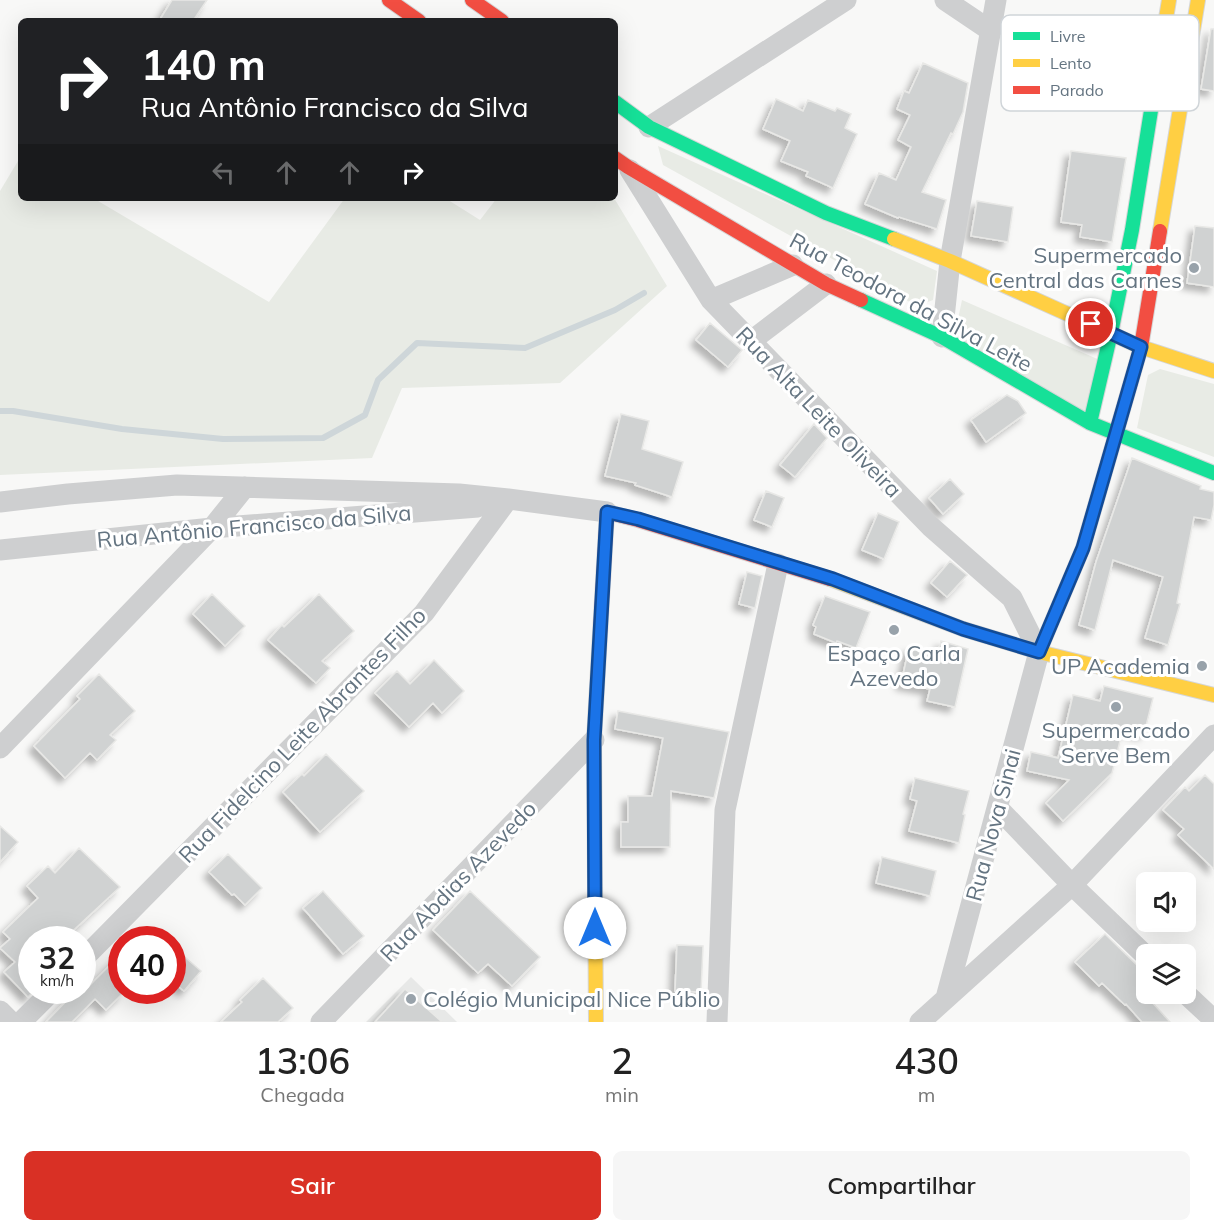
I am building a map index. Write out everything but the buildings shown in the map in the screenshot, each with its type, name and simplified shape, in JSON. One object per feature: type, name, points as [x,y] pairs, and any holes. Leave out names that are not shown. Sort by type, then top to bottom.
[{"type":"main road","points":[[389,0],[415,18]]},
{"type":"main road","points":[[472,0],[498,18]]},
{"type":"main road","points":[[1167,15],[1169,0]]},
{"type":"main road","points":[[1196,15],[1198,0]]},
{"type":"main road","points":[[618,104],[649,127]]},
{"type":"main road","points":[[1090,423],[1132,230],[1151,111]]},
{"type":"main road","points":[[1039,652],[1083,548],[1141,347],[1180,111]]},
{"type":"main road","name":"Rua Teodora da Silva Leite","points":[[649,127],[826,213],[950,261],[1141,347],[1214,370]]},
{"type":"main road","name":"Rua Teodora da Silva Leite","points":[[621,163],[826,284],[942,337],[1090,423],[1214,473]]},
{"type":"main road","points":[[596,1022],[594,740],[607,512]]},
{"type":"main road","name":"Rua Antônio Francisco da Silva","points":[[607,512],[638,519],[778,564],[833,579],[963,629],[1039,652],[1214,695]]},
{"type":"street","points":[[649,127],[846,0]]},
{"type":"street","points":[[945,0],[991,31]]},
{"type":"street","points":[[942,337],[950,261],[996,0]]},
{"type":"street","name":"Rua Alta Leite Oliveira","points":[[621,163],[711,300],[930,526],[1012,598],[1039,652]]},
{"type":"street","points":[[711,300],[793,265]]},
{"type":"street","points":[[751,341],[826,284]]},
{"type":"street","name":"Rua Antônio Francisco da Silva","points":[[0,502],[177,485],[459,494],[607,512]]},
{"type":"street","points":[[0,748],[212,528],[245,487]]},
{"type":"street","name":"Rua Antônio Francisco da Silva","points":[[0,550],[212,528],[486,506],[508,499]]},
{"type":"street","name":"Rua Fidelcino Leite Abrantes Filho","points":[[96,946],[424,612],[508,499]]},
{"type":"street","points":[[717,1022],[725,810],[778,564]]},
{"type":"street","name":"Rua Nova Sinai","points":[[946,998],[1039,652]]},
{"type":"street","points":[[920,1022],[1072,885],[1214,735]]},
{"type":"street","name":"Rua Abdias Azevedo","points":[[321,1022],[594,740]]},
{"type":"street","points":[[998,808],[1136,947]]},
{"type":"street","points":[[1196,1003],[1214,1020]]},
{"type":"street","points":[[21,1022],[39,1004]]},
{"type":"street","points":[[0,1011],[11,1022]]},
{"type":"shaded area","points":[[658,146],[937,271],[933,300],[917,306],[663,165]]},
{"type":"shaded area","points":[[18,161],[18,201],[98,201],[269,302],[343,201],[450,201],[480,220],[495,201],[616,201],[667,286],[560,383],[402,388],[372,458],[0,475],[0,191]]},
{"type":"shaded area","points":[[962,300],[1102,361],[1089,418],[954,338]]},
{"type":"shaded area","points":[[1160,369],[1214,384],[1214,457],[1137,428],[1148,375]]},
{"type":"shaded area","name":"Colégio Municipal Nice Públio","points":[[411,977],[457,1022],[366,1022]]},
{"type":"waterway","points":[[0,411],[13,411],[122,429],[223,439],[323,438],[365,415],[378,380],[417,343],[525,348],[615,310],[644,293]]},
{"type":"traffic: fast","points":[[618,104],[649,127],[826,213],[894,239]]},
{"type":"traffic: fast","points":[[1090,423],[1132,230],[1151,111]]},
{"type":"traffic: fast","points":[[861,300],[942,337],[1090,423],[1214,473]]},
{"type":"traffic: slow","points":[[1167,15],[1169,0]]},
{"type":"traffic: slow","points":[[1196,15],[1198,0]]},
{"type":"traffic: slow","points":[[1160,231],[1180,111]]},
{"type":"traffic: slow","points":[[894,239],[950,261],[1141,347],[1214,371]]},
{"type":"traffic: slow","points":[[830,579],[963,629],[1039,652],[1214,695]]},
{"type":"traffic: slow","points":[[596,1022],[594,740],[600,634]]},
{"type":"traffic: jam","points":[[389,0],[415,18]]},
{"type":"traffic: jam","points":[[472,0],[498,18]]},
{"type":"traffic: jam","points":[[618,160],[826,284],[861,300]]},
{"type":"traffic: jam","points":[[1039,652],[1083,548],[1141,347],[1160,231]]},
{"type":"traffic: jam","points":[[600,634],[607,512],[830,579]]},
{"type":"place","name":"Supermercado Central das Carnes","points":[[1194,268]]},
{"type":"place","name":"Espaço Carla Azevedo","points":[[894,630]]},
{"type":"place","name":"UP Academia","points":[[1202,666]]},
{"type":"place","name":"Supermercado Serve Bem","points":[[1116,707]]},
{"type":"place","name":"Colégio Municipal Nice Públio","points":[[411,999]]},
{"type":"route","points":[[595,928],[594,740],[607,512],[638,519],[778,564],[833,579],[963,629],[1039,652],[1083,548],[1141,347],[1091,324]]}]
